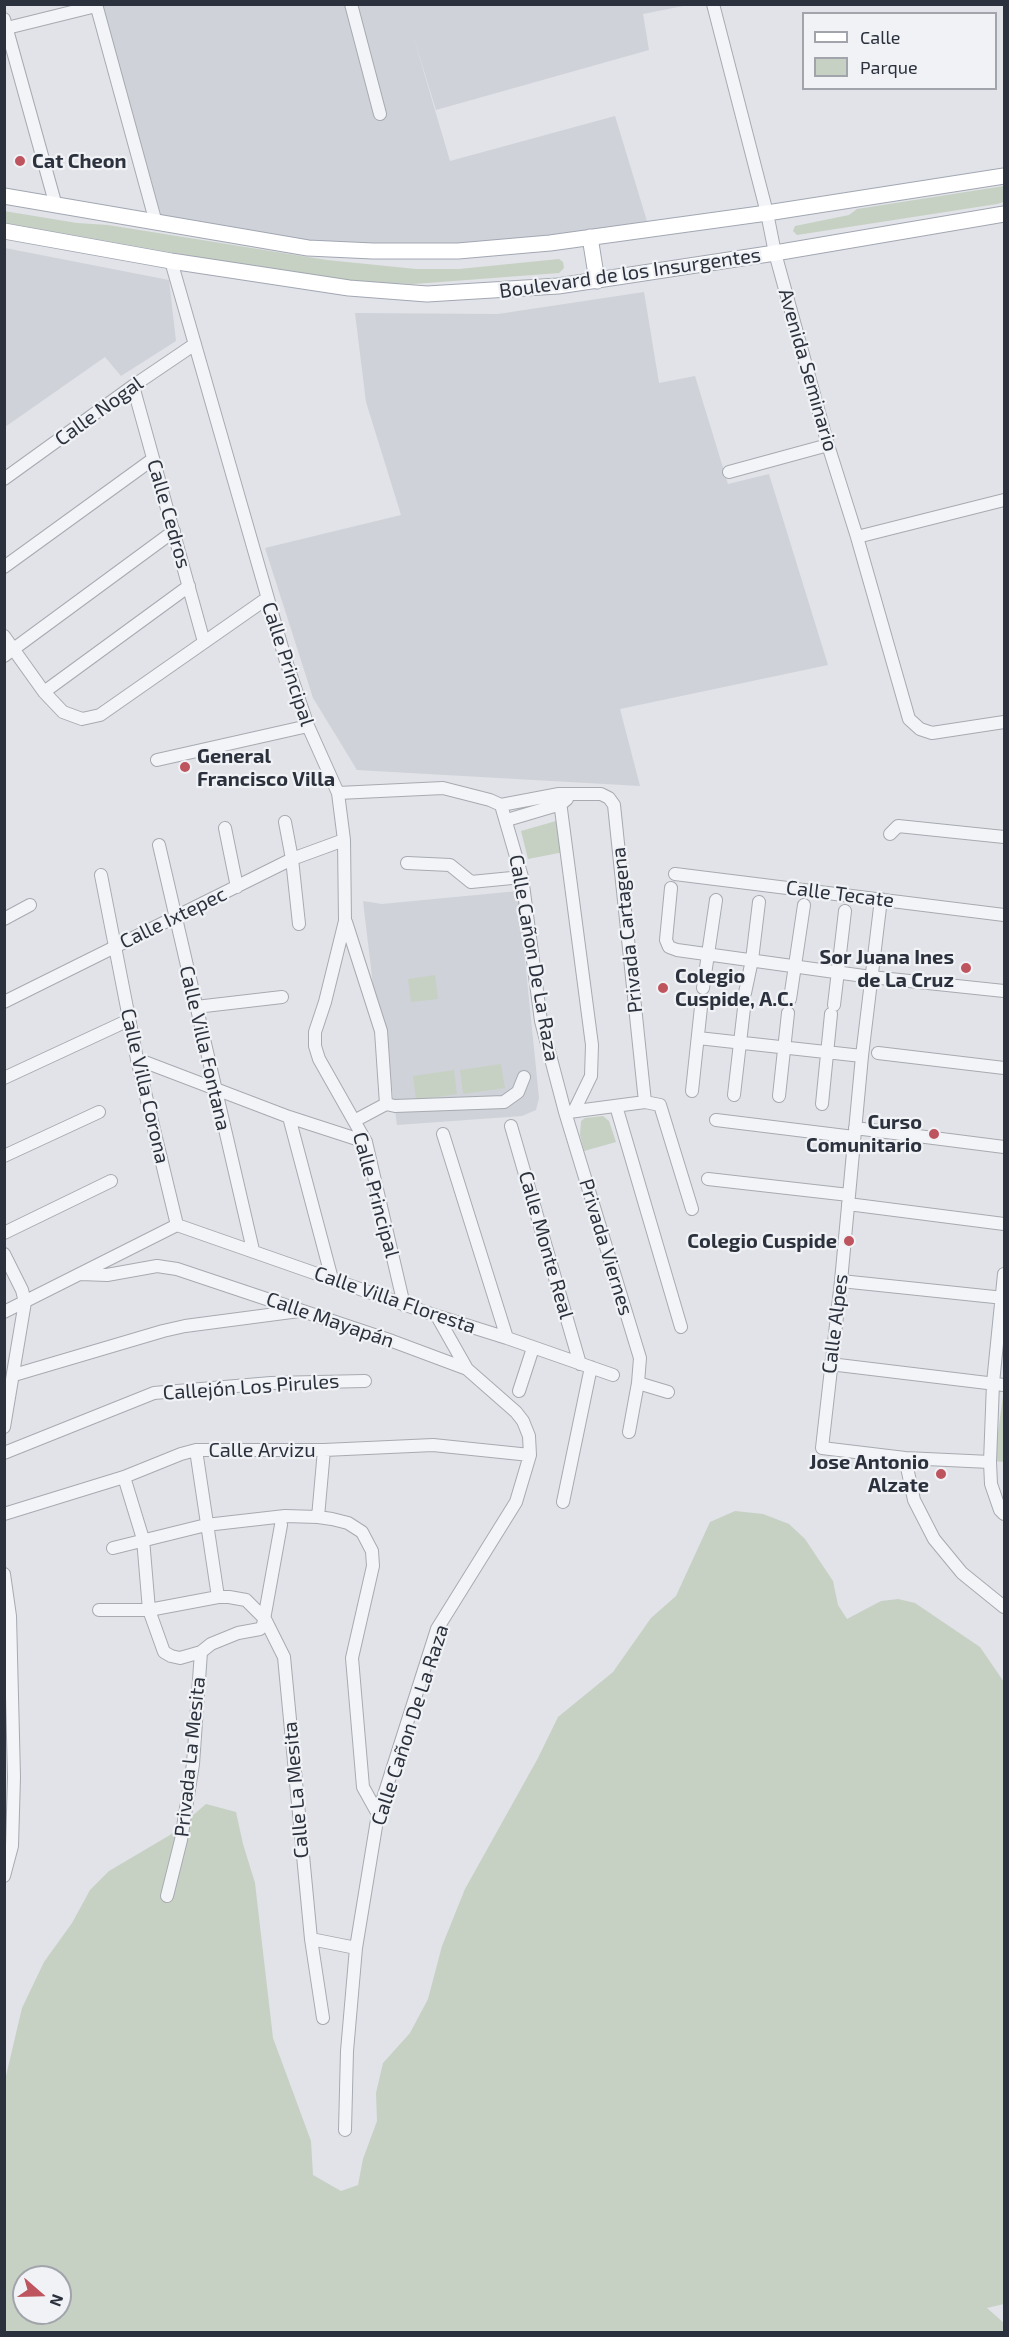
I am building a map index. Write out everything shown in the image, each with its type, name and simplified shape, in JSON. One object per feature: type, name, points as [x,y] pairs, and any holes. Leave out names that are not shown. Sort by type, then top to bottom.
[{"type":"main road","name":"Boulevard de los Insurgentes","points":[[4,196],[308,248],[458,251],[590,237],[767,213],[1005,176]]},
{"type":"main road","name":"Boulevard de los Insurgentes","points":[[4,231],[171,261],[349,288],[427,294],[488,292],[597,280],[1005,214]]},
{"type":"main road","points":[[590,237],[597,280]]},
{"type":"street","name":"Avenida Seminario","points":[[713,4],[767,213],[775,253],[828,445],[909,719],[920,729],[932,733],[1005,722]]},
{"type":"street","points":[[56,206],[6,23],[96,5],[156,223]]},
{"type":"street","points":[[353,10],[380,114]]},
{"type":"street","name":"Calle Principal","points":[[171,261],[266,599],[308,726],[338,793],[344,840],[345,921],[325,1002],[315,1032],[315,1046],[366,1142],[404,1305]]},
{"type":"street","name":"Calle Nogal","points":[[4,478],[195,344]]},
{"type":"street","name":"Calle Cedros","points":[[133,386],[204,642]]},
{"type":"street","points":[[729,472],[828,445]]},
{"type":"street","points":[[4,567],[153,459]]},
{"type":"street","points":[[857,537],[1005,500]]},
{"type":"street","points":[[9,653],[174,531]]},
{"type":"street","points":[[44,692],[189,586]]},
{"type":"street","points":[[4,636],[9,653],[44,692],[63,712],[82,719],[100,715],[266,599]]},
{"type":"street","points":[[157,760],[308,726]]},
{"type":"street","name":"Privada Cartagena","points":[[338,793],[443,788],[501,805],[601,794],[609,798],[614,805],[645,1102]]},
{"type":"street","points":[[564,798],[592,1045],[591,1076],[569,1112]]},
{"type":"street","name":"Privada Cartagena","points":[[507,820],[564,798]]},
{"type":"street","name":"Calle Cañon De La Raza","points":[[501,805],[522,877],[541,1021],[569,1112]]},
{"type":"street","points":[[285,822],[292,859],[299,924]]},
{"type":"street","points":[[890,834],[898,826],[1005,837]]},
{"type":"street","points":[[225,828],[237,887]]},
{"type":"street","name":"Calle Ixtepec","points":[[4,1002],[292,859],[344,840]]},
{"type":"street","name":"Calle Villa Fontana","points":[[159,845],[213,1087],[253,1250]]},
{"type":"street","points":[[407,863],[450,865],[471,882],[522,877]]},
{"type":"street","name":"Calle Tecate","points":[[675,874],[1005,915]]},
{"type":"street","name":"Calle Villa Corona","points":[[101,875],[137,1059],[177,1225]]},
{"type":"street","points":[[671,888],[666,940],[669,947],[871,977],[1005,991]]},
{"type":"street","name":"Calle Alpes","points":[[881,899],[862,1056],[841,1281],[822,1448],[905,1458]]},
{"type":"street","points":[[703,988],[716,900]]},
{"type":"street","points":[[746,993],[759,902]]},
{"type":"street","points":[[4,919],[30,905]]},
{"type":"street","points":[[790,999],[804,905]]},
{"type":"street","points":[[822,1104],[845,911]]},
{"type":"street","points":[[345,921],[381,1031],[386,1104]]},
{"type":"street","points":[[196,1007],[282,997]]},
{"type":"street","points":[[692,1091],[701,1007]]},
{"type":"street","points":[[734,1095],[742,1042],[744,1008]]},
{"type":"street","points":[[779,1096],[788,1013]]},
{"type":"street","points":[[4,1078],[129,1020]]},
{"type":"street","points":[[698,1038],[862,1056]]},
{"type":"street","points":[[878,1053],[1005,1068]]},
{"type":"street","points":[[137,1059],[289,1117],[366,1142]]},
{"type":"street","points":[[356,1120],[386,1104],[395,1106],[504,1102],[518,1092],[524,1077]]},
{"type":"street","points":[[569,1112],[645,1102],[660,1105],[664,1111],[692,1209]]},
{"type":"street","points":[[616,1106],[681,1327]]},
{"type":"street","points":[[4,1156],[99,1112]]},
{"type":"street","name":"Privada Viernes","points":[[569,1112],[640,1358],[639,1383],[629,1432]]},
{"type":"street","points":[[289,1117],[332,1279]]},
{"type":"street","points":[[716,1120],[1005,1147]]},
{"type":"street","name":"Calle Monte Real","points":[[511,1126],[586,1365]]},
{"type":"street","points":[[443,1134],[507,1338]]},
{"type":"street","points":[[708,1179],[1005,1224]]},
{"type":"street","points":[[4,1233],[111,1181]]},
{"type":"street","name":"Calle Villa Floresta","points":[[177,1225],[437,1317],[507,1338],[613,1375]]},
{"type":"street","name":"Calle Mayapán","points":[[4,1312],[177,1225]]},
{"type":"street","points":[[4,1254],[22,1290],[25,1302],[14,1375],[8,1389],[4,1428]]},
{"type":"street","name":"Calle Mayapán","points":[[81,1274],[107,1275],[157,1266],[177,1269],[467,1369],[516,1412],[523,1421],[529,1436],[530,1455]]},
{"type":"street","points":[[1005,1274],[999,1384],[990,1462],[991,1484],[1000,1510],[1005,1514]]},
{"type":"street","points":[[841,1281],[1003,1298]]},
{"type":"street","points":[[14,1375],[186,1326],[303,1311]]},
{"type":"street","points":[[437,1317],[467,1369]]},
{"type":"street","points":[[519,1391],[533,1348]]},
{"type":"street","points":[[830,1364],[999,1384]]},
{"type":"street","points":[[563,1503],[586,1365]]},
{"type":"street","name":"Callejón Los Pirules","points":[[4,1453],[154,1393],[271,1383],[365,1381]]},
{"type":"street","points":[[639,1383],[668,1392]]},
{"type":"street","name":"Calle Arvizu","points":[[4,1514],[124,1477],[180,1454],[196,1450],[324,1450],[433,1445],[530,1455]]},
{"type":"street","points":[[196,1450],[218,1597]]},
{"type":"street","points":[[318,1517],[324,1450]]},
{"type":"street","name":"Calle Cañon De La Raza","points":[[345,2130],[347,2051],[356,1948],[378,1814],[437,1629],[511,1512],[521,1488],[530,1455]]},
{"type":"street","points":[[990,1462],[905,1458],[914,1500],[934,1539],[962,1573],[1005,1607]]},
{"type":"street","points":[[124,1477],[143,1539],[149,1610],[164,1652],[180,1658],[201,1652],[211,1644],[238,1633],[260,1629],[264,1619],[281,1525]]},
{"type":"street","points":[[113,1548],[143,1539],[248,1519],[285,1516],[318,1517],[356,1526],[367,1539],[372,1551],[373,1566],[352,1658],[363,1787],[378,1814]]},
{"type":"street","points":[[4,1574],[10,1616],[14,1777],[12,1846],[4,1876]]},
{"type":"street","name":"Calle La Mesita","points":[[99,1610],[149,1610],[218,1597],[246,1600],[264,1619],[284,1656],[311,1939],[323,2018]]},
{"type":"street","name":"Privada La Mesita","points":[[167,1896],[182,1840],[193,1764],[201,1652]]},
{"type":"street","points":[[311,1939],[356,1948]]},
{"type":"shaded area","points":[[101,5],[688,5],[643,14],[649,50],[436,110],[412,32],[450,161],[615,116],[650,231],[391,255],[163,222]]},
{"type":"shaded area","points":[[5,248],[169,280],[176,341],[121,376],[105,357],[5,427]]},
{"type":"shaded area","points":[[644,292],[659,383],[695,376],[728,484],[769,474],[828,665],[620,709],[640,786],[357,770],[313,698],[265,548],[401,515],[366,402],[355,313],[498,314]]},
{"type":"shaded area","points":[[518,891],[539,1098],[536,1110],[522,1116],[397,1125],[381,1010],[375,1002],[363,901],[382,904]]},
{"type":"green space","points":[[1004,186],[1004,202],[997,204],[797,235],[793,231],[795,226],[849,215],[857,209]]},
{"type":"green space","points":[[4,211],[327,260],[416,269],[459,269],[559,259],[563,262],[564,268],[559,273],[414,284],[322,279],[5,223]]},
{"type":"green space","points":[[560,821],[564,852],[528,859],[521,831]]},
{"type":"green space","points":[[435,975],[438,999],[411,1002],[408,979]]},
{"type":"green space","points":[[501,1064],[505,1088],[463,1094],[460,1070]]},
{"type":"green space","points":[[454,1070],[457,1094],[416,1100],[413,1076]]},
{"type":"green space","points":[[603,1116],[609,1121],[616,1142],[584,1151],[580,1135],[581,1121],[585,1118]]},
{"type":"green space","points":[[1004,1389],[1004,1462],[994,1461]]},
{"type":"green space","points":[[735,1511],[763,1514],[789,1524],[805,1539],[833,1581],[838,1605],[847,1619],[881,1601],[898,1599],[915,1603],[980,1647],[1004,1682],[1004,2304],[987,2308],[1004,2323],[1004,2332],[5,2332],[5,2080],[22,2008],[44,1962],[72,1923],[90,1890],[109,1871],[170,1835],[206,1804],[236,1812],[255,1883],[273,2038],[311,2141],[313,2175],[341,2191],[358,2185],[363,2159],[377,2121],[376,2093],[383,2063],[410,2033],[428,1999],[442,1946],[465,1889],[538,1758],[558,1717],[613,1672],[651,1618],[676,1596],[710,1522]]},
{"type":"place","name":"Cat Cheon","points":[[20,161]]},
{"type":"place","name":"General Francisco Villa","points":[[185,767]]},
{"type":"place","name":"Sor Juana Ines de La Cruz","points":[[966,968]]},
{"type":"place","name":"Colegio Cuspide, A.C.","points":[[663,988]]},
{"type":"place","name":"Curso Comunitario","points":[[934,1134]]},
{"type":"place","name":"Colegio Cuspide","points":[[849,1241]]},
{"type":"place","name":"Jose Antonio Alzate","points":[[941,1474]]}]
